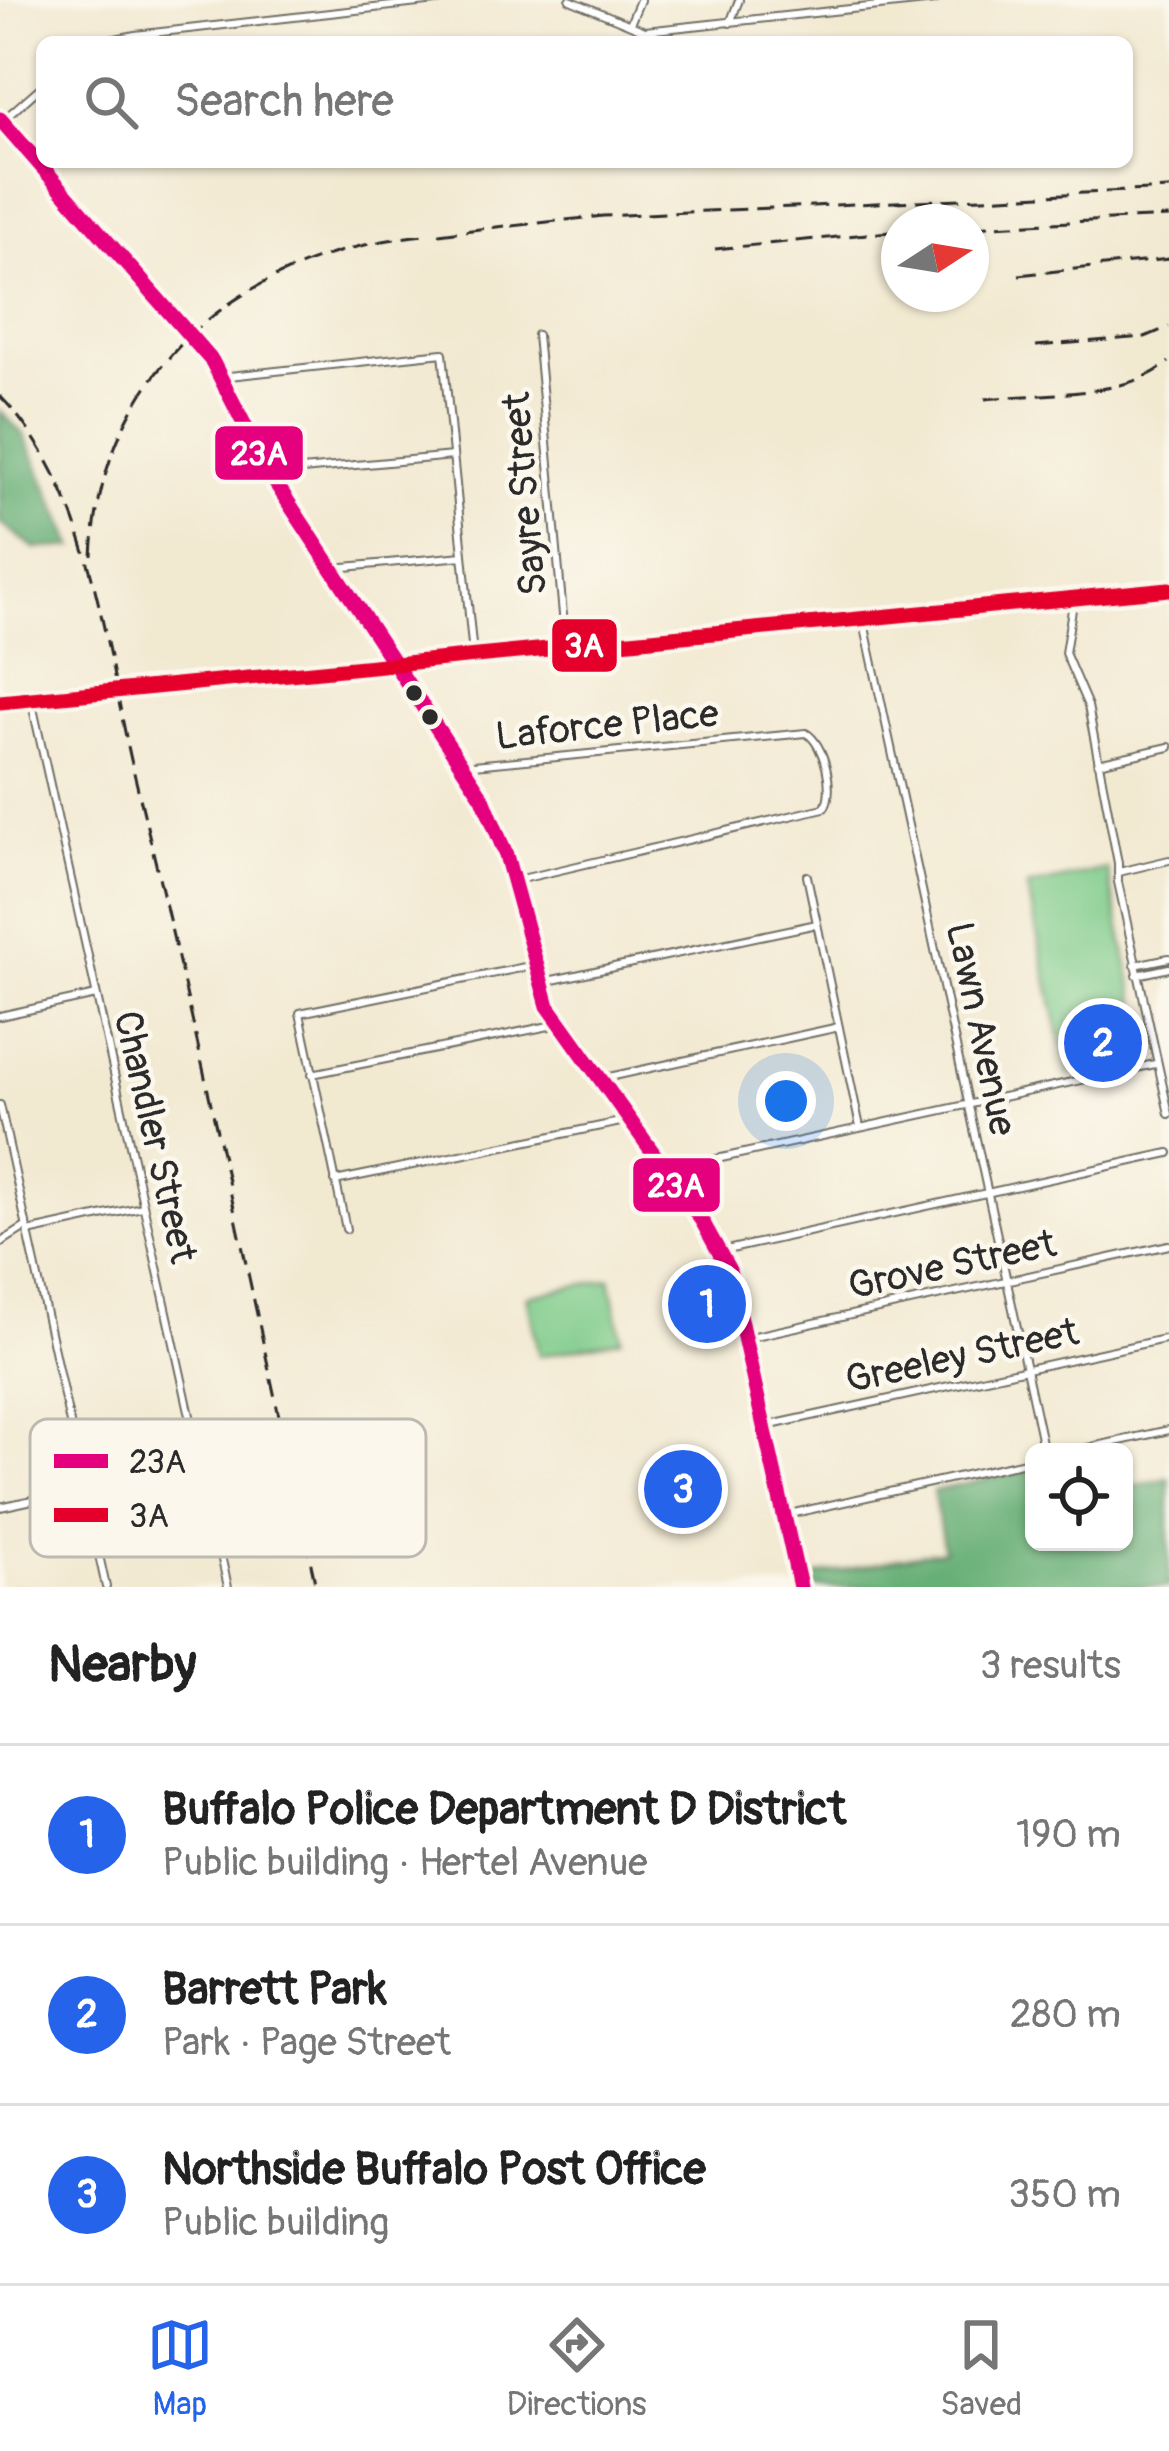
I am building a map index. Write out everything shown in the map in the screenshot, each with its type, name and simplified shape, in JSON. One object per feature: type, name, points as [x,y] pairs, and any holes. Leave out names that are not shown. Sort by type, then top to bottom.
[{"type":"main road","points":[[131,689],[1169,589]]},
{"type":"main road","points":[[0,702],[93,693]]},
{"type":"street","points":[[126,36],[445,0]]},
{"type":"street","points":[[570,0],[644,31],[934,2]]},
{"type":"street","points":[[630,25],[640,0]]},
{"type":"street","points":[[730,23],[740,0]]},
{"type":"street","points":[[831,13],[837,0]]},
{"type":"street","points":[[36,91],[1,120],[36,160]]},
{"type":"street","points":[[43,168],[194,339],[220,377],[269,473],[398,664],[496,826],[540,983],[559,1024],[722,1251],[746,1338],[800,1587]]},
{"type":"street","name":"Sayre Street","points":[[537,335],[566,647]]},
{"type":"street","points":[[220,377],[443,353],[473,656]]},
{"type":"street","points":[[269,473],[454,456]]},
{"type":"street","points":[[334,568],[463,556]]},
{"type":"street","points":[[1075,597],[1065,653],[1088,706],[1136,970],[1169,1114]]},
{"type":"street","name":"Lawn Avenue","points":[[863,618],[1042,1443]]},
{"type":"street","name":"Chandler Street","points":[[31,699],[190,1419]]},
{"type":"street","name":"Laforce Place","points":[[463,766],[806,733],[814,737],[830,795],[827,805],[513,881]]},
{"type":"street","points":[[1098,764],[1169,747]]},
{"type":"street","points":[[1119,872],[1169,860]]},
{"type":"street","points":[[807,876],[860,1127]]},
{"type":"street","points":[[540,983],[817,924]]},
{"type":"street","points":[[1136,970],[1169,958]]},
{"type":"street","points":[[346,1229],[300,1013],[535,965]]},
{"type":"street","points":[[1136,970],[1169,968]]},
{"type":"street","points":[[0,1016],[96,995]]},
{"type":"street","points":[[312,1073],[559,1024]]},
{"type":"street","points":[[600,1079],[839,1027]]},
{"type":"street","points":[[666,1170],[1156,1063]]},
{"type":"street","points":[[0,1110],[69,1419]]},
{"type":"street","points":[[335,1181],[630,1120]]},
{"type":"street","points":[[722,1251],[1169,1153]]},
{"type":"street","points":[[0,1243],[27,1229],[143,1207]]},
{"type":"street","name":"Grove Street","points":[[746,1338],[1169,1245]]},
{"type":"street","name":"Greeley Street","points":[[766,1426],[1169,1338]]},
{"type":"street","points":[[1110,1443],[1169,1430]]},
{"type":"street","points":[[785,1515],[1025,1462]]},
{"type":"street","points":[[0,1507],[30,1501]]},
{"type":"street","points":[[99,1557],[106,1587]]},
{"type":"street","name":"Chandler Street","points":[[220,1557],[227,1587]]},
{"type":"green space","points":[[0,411],[24,435],[74,547],[35,548],[0,523]]},
{"type":"green space","points":[[1107,869],[1148,1057],[1068,1074],[1027,887]]},
{"type":"green space","points":[[610,1279],[622,1339],[539,1356],[527,1296]]},
{"type":"green space","points":[[1025,1471],[1025,1551],[1133,1551],[1133,1486],[1169,1478],[1169,1587],[812,1587],[810,1577],[944,1550],[933,1491]]},
{"type":"tunnel","points":[[93,693],[131,690]]},
{"type":"railway","points":[[512,226],[603,216],[1169,189]]},
{"type":"railway","points":[[989,226],[1169,217]]},
{"type":"railway","points":[[439,234],[505,226]]},
{"type":"railway","points":[[715,249],[881,233]]},
{"type":"railway","points":[[92,556],[102,489],[123,429],[154,377],[194,332],[242,296],[297,267],[358,247],[423,235]]},
{"type":"railway","points":[[1019,275],[1169,259]]},
{"type":"railway","points":[[1036,346],[1145,337],[1169,327]]},
{"type":"railway","points":[[985,399],[1107,388],[1151,374],[1169,362]]},
{"type":"railway","points":[[0,396],[32,435],[57,479],[92,576],[280,1419]]},
{"type":"railway","points":[[309,1557],[316,1587]]},
{"type":"transit line","name":"23A","points":[[0,119],[36,160]]},
{"type":"transit line","name":"23A","points":[[43,168],[212,361],[269,473],[483,798],[506,855],[548,1006],[702,1221],[729,1270],[800,1587]]},
{"type":"transit line","name":"3A","points":[[0,702],[1169,589]]},
{"type":"place","name":"Barrett Park","points":[[1103,1043]]},
{"type":"place","name":"Buffalo Police Department D District","points":[[707,1304]]},
{"type":"place","name":"Northside Buffalo Post Office","points":[[683,1489]]}]
